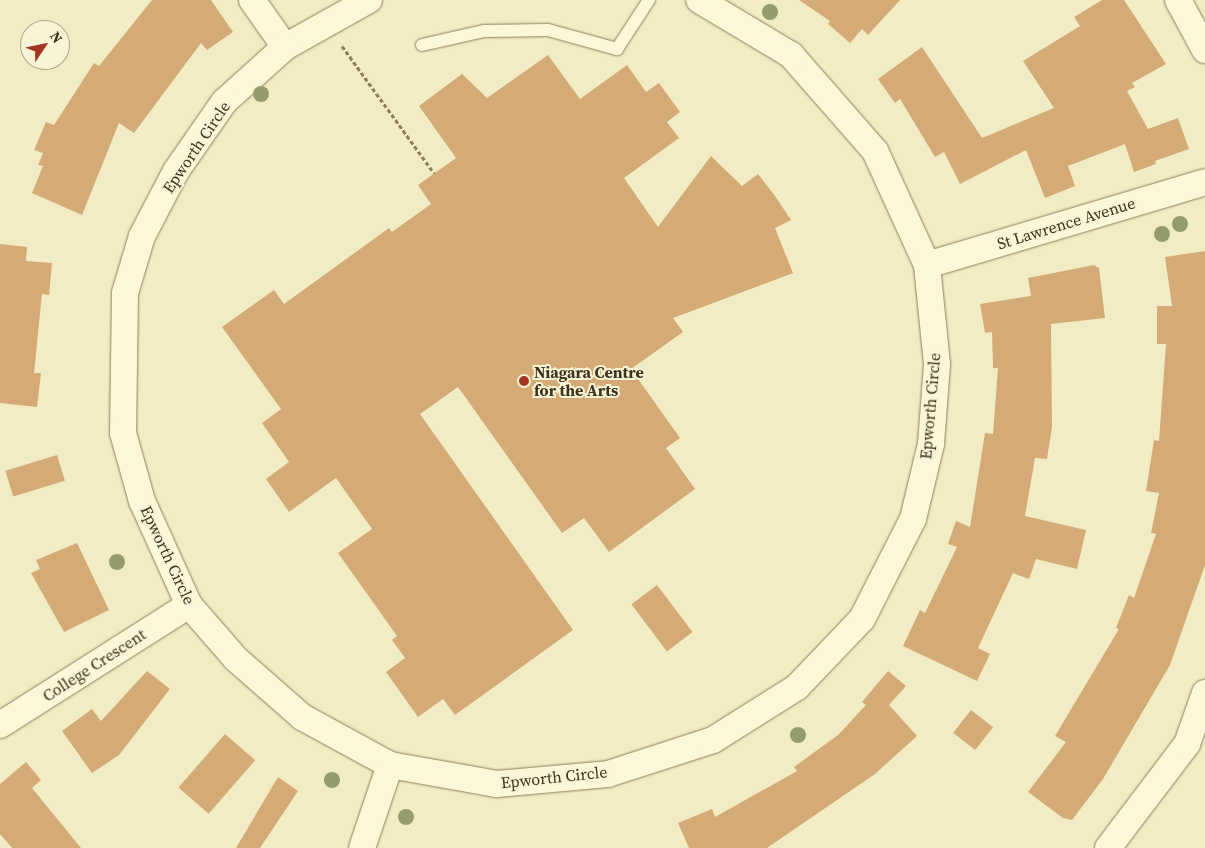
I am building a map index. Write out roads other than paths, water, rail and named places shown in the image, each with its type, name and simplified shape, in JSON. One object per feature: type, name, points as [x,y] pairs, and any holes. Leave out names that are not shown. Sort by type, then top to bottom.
[{"type":"street","points":[[252,0],[285,47]]},
{"type":"street","name":"Epworth Circle","points":[[369,0],[285,47],[224,102],[176,171],[142,236],[125,292],[123,433],[142,501],[189,604],[236,658],[302,717],[390,765],[497,784],[608,774],[713,740],[797,687],[862,619],[913,519],[931,444],[937,364],[927,264],[875,151],[791,55],[699,0]]},
{"type":"street","points":[[1178,0],[1205,50]]},
{"type":"street","name":"St Lawrence Avenue","points":[[927,264],[1205,182]]},
{"type":"street","name":"College Crescent","points":[[0,725],[189,604]]},
{"type":"street","points":[[1108,848],[1196,745],[1205,693]]},
{"type":"street","points":[[362,848],[390,765]]},
{"type":"lane","points":[[422,45],[484,31],[548,30],[617,49],[648,0]]},
{"type":"place","name":"Niagara Centre for the Arts","points":[[524,381]]}]
